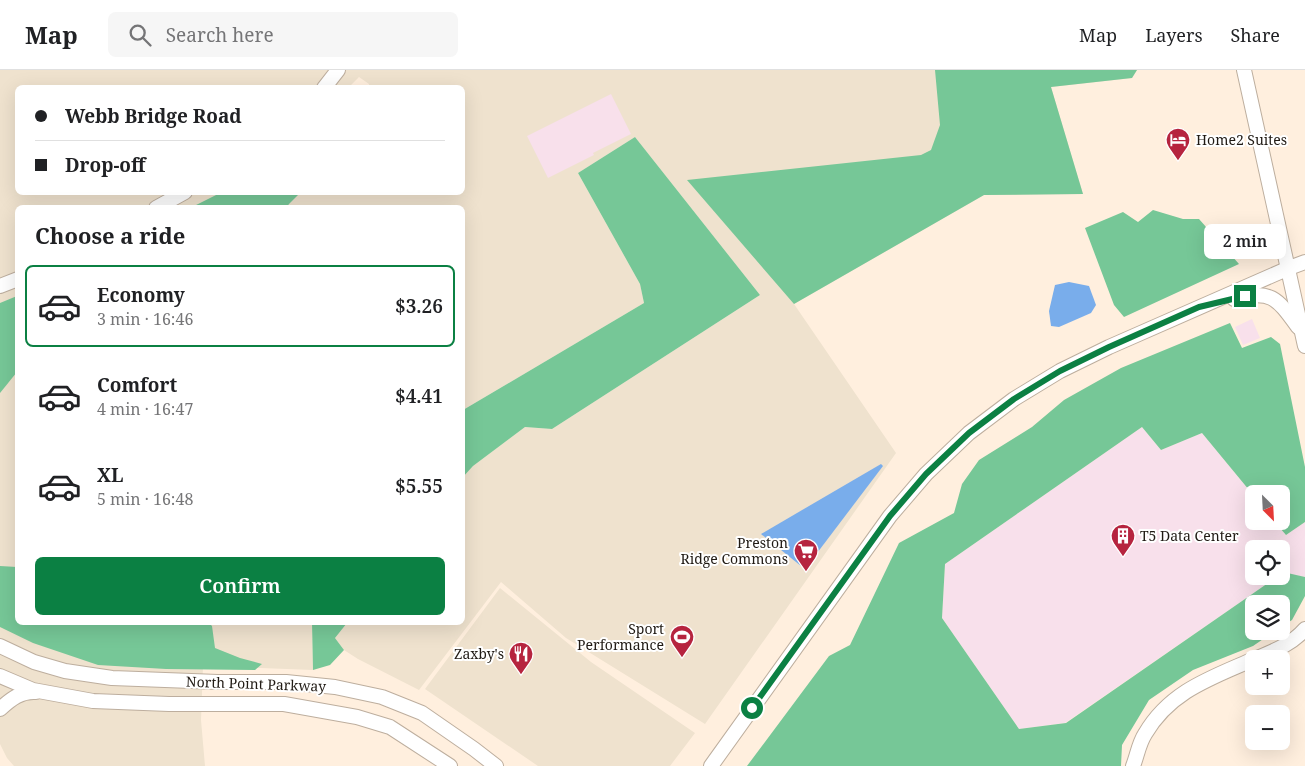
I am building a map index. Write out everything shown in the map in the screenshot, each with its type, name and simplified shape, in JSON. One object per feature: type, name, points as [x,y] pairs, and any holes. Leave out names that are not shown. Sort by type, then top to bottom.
[{"type":"street","points":[[326,85],[338,70]]},
{"type":"street","points":[[1244,70],[1303,339]]},
{"type":"street","points":[[161,205],[180,195]]},
{"type":"street","points":[[711,766],[890,516],[926,474],[969,433],[1014,399],[1060,371],[1109,347],[1305,262]]},
{"type":"street","points":[[0,286],[15,279]]},
{"type":"street","points":[[1199,307],[1245,296],[1262,295],[1270,297],[1281,305],[1303,339]]},
{"type":"street","points":[[1276,650],[1305,629]]},
{"type":"street","name":"North Point Parkway","points":[[0,646],[34,662],[65,671],[112,678],[218,682],[286,682],[335,687],[382,697],[422,714],[496,766]]},
{"type":"street","points":[[1133,766],[1144,734],[1162,711],[1180,695],[1201,682],[1245,663]]},
{"type":"street","name":"North Point Parkway","points":[[0,676],[33,690],[93,701],[169,704],[284,704],[315,708],[357,717],[390,727],[450,766]]},
{"type":"street","points":[[0,709],[18,694],[48,692]]},
{"type":"shaded area","points":[[0,70],[1137,70],[1132,78],[1051,87],[1083,194],[984,195],[794,304],[896,453],[705,724],[566,638],[501,582],[419,690],[358,659],[344,650],[335,638],[345,625],[465,625],[465,475],[473,466],[525,427],[552,429],[760,295],[635,137],[578,173],[640,284],[644,303],[465,409],[465,205],[288,205],[298,195],[465,195],[465,85],[369,85],[359,77],[351,85],[15,85],[15,195],[216,195],[196,205],[15,205],[15,625],[312,625],[313,670],[203,666],[201,720],[205,766],[14,766],[7,758],[0,744]]},
{"type":"shaded area","points":[[611,94],[631,134],[548,178],[527,136]]},
{"type":"shaded area","points":[[1252,319],[1260,338],[1243,345],[1235,327]]},
{"type":"shaded area","points":[[1142,427],[1161,450],[1202,433],[1245,485],[1245,530],[1282,530],[1286,535],[1305,522],[1305,577],[1290,574],[1290,540],[1245,540],[1245,585],[1265,585],[1250,595],[1245,595],[1245,599],[1065,723],[1019,729],[942,618],[945,564]]},
{"type":"shaded area","points":[[500,588],[591,662],[695,733],[670,766],[538,766],[425,689]]},
{"type":"green space","points":[[935,70],[1137,70],[1132,78],[1051,87],[1083,194],[984,195],[794,304],[687,180],[921,155],[931,150],[940,125]]},
{"type":"green space","points":[[635,137],[760,295],[552,429],[525,427],[473,466],[465,475],[465,409],[644,303],[640,284],[578,173]]},
{"type":"green space","points":[[216,195],[298,195],[288,205],[196,205]]},
{"type":"green space","points":[[1153,210],[1183,219],[1199,219],[1239,264],[1124,317],[1114,305],[1085,228],[1123,212],[1138,222]]},
{"type":"green space","points":[[15,297],[15,374],[0,393],[0,303]]},
{"type":"green space","points":[[1230,323],[1242,348],[1271,337],[1280,344],[1305,467],[1305,522],[1286,535],[1282,530],[1290,530],[1290,485],[1245,485],[1202,433],[1161,450],[1142,427],[945,564],[942,618],[1019,729],[1066,723],[1245,599],[1245,640],[1262,640],[1253,646],[1193,670],[1149,700],[1122,745],[1121,766],[747,766],[829,656],[850,645],[899,543],[954,513],[962,484],[979,460],[1032,427],[1064,400],[1121,368]]},
{"type":"green space","points":[[0,566],[15,567],[15,625],[211,625],[215,648],[262,664],[255,670],[166,669],[98,665],[33,643],[0,627]]},
{"type":"green space","points":[[1290,574],[1305,577],[1305,596],[1290,621],[1290,595],[1251,595],[1265,585],[1290,585]]},
{"type":"green space","points":[[312,625],[345,625],[335,638],[344,650],[330,665],[313,670]]},
{"type":"water","points":[[1069,282],[1089,286],[1096,305],[1091,313],[1059,327],[1051,326],[1049,311],[1055,285]]},
{"type":"water","points":[[881,464],[883,466],[808,565],[801,566],[761,534]]},
{"type":"place","name":"Home2 Suites","points":[[1178,161]]},
{"type":"place","name":"T5 Data Center","points":[[1123,557]]},
{"type":"place","name":"Preston Ridge Commons","points":[[806,572]]},
{"type":"place","name":"Sport Performance","points":[[682,658]]},
{"type":"place","name":"Zaxby's","points":[[521,675]]},
{"type":"route","points":[[752,708],[890,516],[926,474],[969,433],[1014,399],[1060,371],[1199,307],[1245,296]]}]
